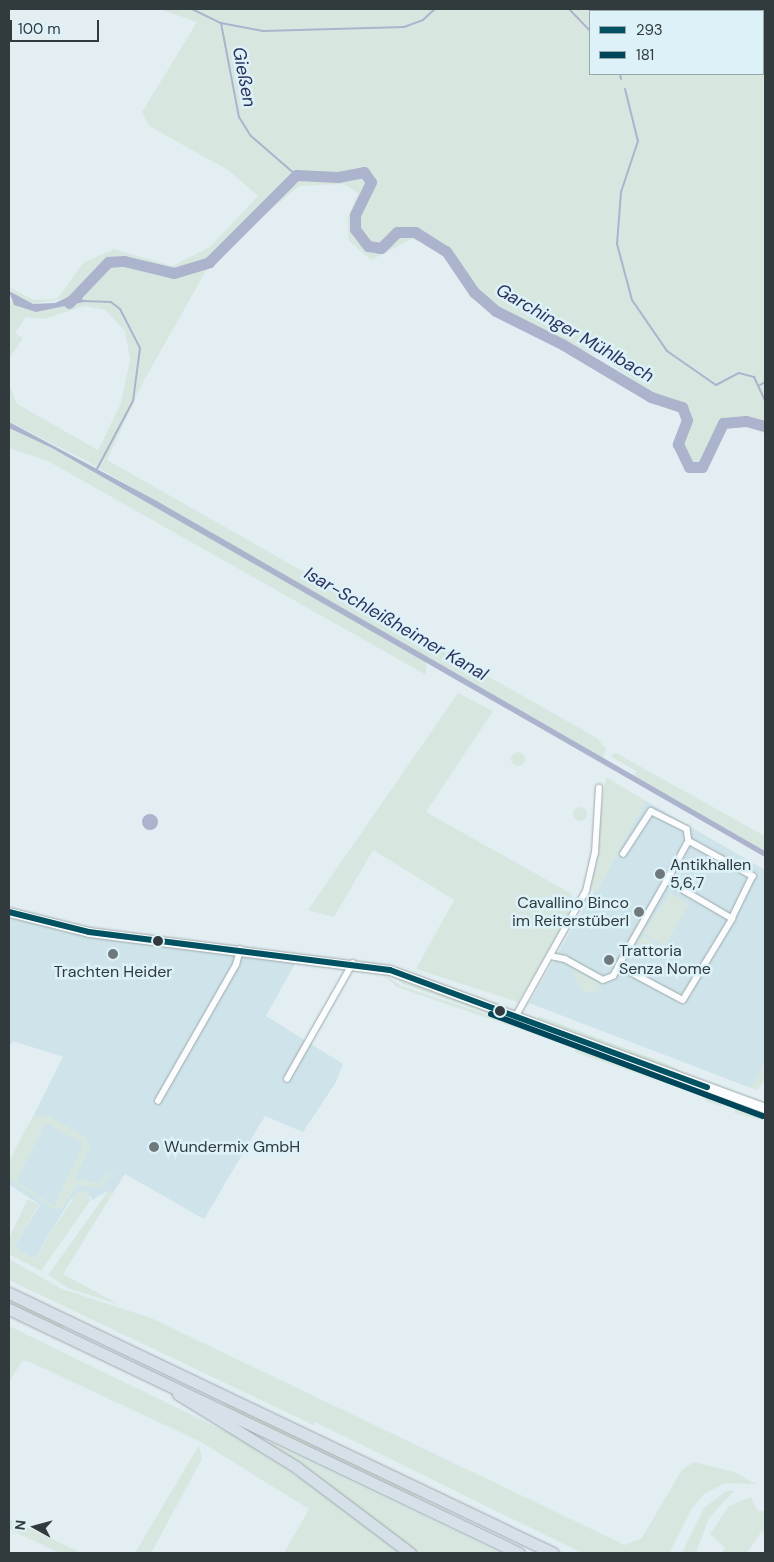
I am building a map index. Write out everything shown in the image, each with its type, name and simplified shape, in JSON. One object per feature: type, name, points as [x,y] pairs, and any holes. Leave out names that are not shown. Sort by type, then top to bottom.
[{"type":"highway","points":[[9,1293],[553,1553]]},
{"type":"highway","points":[[9,1310],[519,1553]]},
{"type":"highway","points":[[167,1384],[189,1404],[296,1467],[410,1553]]},
{"type":"main road","points":[[9,912],[89,932],[240,950],[352,966],[420,979],[765,1108]]},
{"type":"street","points":[[517,1014],[586,891],[595,853],[600,788]]},
{"type":"street","points":[[551,956],[565,959],[603,980],[613,976],[689,841],[687,829],[650,811],[623,854]]},
{"type":"street","points":[[619,966],[683,1000],[732,920],[753,876],[689,841]]},
{"type":"street","points":[[667,881],[732,920]]},
{"type":"street","points":[[158,1101],[236,966],[240,950]]},
{"type":"street","points":[[287,1079],[352,966]]},
{"type":"shaded area","points":[[159,9],[765,9],[765,434],[740,422],[719,421],[704,460],[699,465],[689,463],[681,439],[691,416],[686,405],[652,393],[602,358],[519,326],[473,293],[448,253],[412,239],[371,260],[349,241],[347,219],[358,193],[344,184],[299,186],[225,249],[206,271],[143,382],[107,460],[597,738],[606,749],[603,758],[83,459],[9,422],[9,384],[17,404],[98,450],[121,403],[130,359],[125,331],[105,310],[85,306],[44,319],[26,317],[15,333],[23,338],[9,359],[9,299],[23,309],[84,302],[73,297],[33,304],[16,297],[9,287],[34,300],[57,299],[83,263],[114,249],[172,266],[210,247],[258,196],[228,170],[149,126],[142,112],[197,22]]},
{"type":"shaded area","points":[[9,428],[52,448],[426,662],[426,675],[48,461],[9,448]]},
{"type":"shaded area","points":[[458,693],[493,711],[426,812],[572,894],[566,921],[518,1002],[416,969],[454,900],[373,850],[334,917],[308,910]]},
{"type":"shaded area","points":[[518,752],[523,754],[525,759],[523,764],[518,766],[513,764],[511,759],[513,754]]},
{"type":"shaded area","points":[[616,753],[765,836],[765,851],[634,776],[636,771],[610,756]]},
{"type":"shaded area","points":[[606,777],[646,801],[597,892],[590,888]]},
{"type":"shaded area","points":[[646,801],[765,870],[765,1062],[751,1088],[529,1003]]},
{"type":"shaded area","points":[[580,807],[585,809],[587,814],[585,819],[580,821],[575,819],[573,814],[575,809]]},
{"type":"shaded area","points":[[670,893],[689,904],[665,946],[643,933]]},
{"type":"shaded area","points":[[9,908],[40,923],[297,960],[266,1016],[343,1064],[336,1082],[303,1132],[265,1116],[204,1219],[125,1174],[113,1193],[108,1191],[90,1201],[92,1196],[71,1199],[34,1259],[14,1247],[40,1205],[9,1184],[9,1165],[63,1057],[13,1041],[9,1047]]},
{"type":"shaded area","points":[[645,937],[653,945],[645,953],[637,945]]},
{"type":"shaded area","points":[[572,968],[600,984],[599,990],[592,994],[580,989]]},
{"type":"shaded area","points":[[381,973],[401,986],[480,1012],[572,1047],[397,987]]},
{"type":"shaded area","points":[[395,977],[532,1025],[528,1027],[403,984]]},
{"type":"shaded area","points":[[539,1016],[665,1063],[695,1078],[538,1018]]},
{"type":"shaded area","points":[[577,1042],[661,1074],[665,1077],[576,1045]]},
{"type":"shaded area","points":[[576,1049],[648,1075],[672,1081],[668,1084],[574,1052]]},
{"type":"shaded area","points":[[765,1062],[765,1078],[758,1090],[751,1088]]},
{"type":"shaded area","points":[[694,1090],[721,1099],[722,1106],[708,1102]]},
{"type":"shaded area","points":[[736,1105],[765,1113],[763,1120],[734,1113]]},
{"type":"shaded area","points":[[33,1116],[48,1116],[86,1137],[90,1147],[75,1178],[99,1183],[120,1164],[100,1188],[78,1185],[62,1208],[54,1209],[9,1179],[9,1161]],"holes":[[[46,1123],[83,1144],[54,1206],[16,1181]]]},
{"type":"shaded area","points":[[78,1191],[88,1192],[90,1201],[41,1271],[9,1254],[9,1238],[28,1199],[39,1205],[14,1247],[34,1259]]},
{"type":"shaded area","points":[[108,1191],[113,1193],[63,1274],[118,1304],[70,1289],[48,1275]]},
{"type":"shaded area","points":[[9,1259],[62,1289],[151,1318],[625,1545],[642,1538],[681,1471],[693,1462],[734,1472],[756,1484],[725,1483],[704,1494],[690,1511],[670,1553],[582,1553],[315,1422],[313,1425],[9,1280]]},
{"type":"shaded area","points":[[9,1299],[64,1325],[62,1329],[9,1305]]},
{"type":"shaded area","points":[[9,1326],[237,1437],[321,1492],[400,1553],[284,1553],[309,1509],[201,1442],[30,1362],[22,1361],[9,1382]]},
{"type":"shaded area","points":[[226,1402],[416,1494],[415,1497],[224,1406]]},
{"type":"shaded area","points":[[271,1443],[501,1553],[416,1553],[271,1445]]},
{"type":"shaded area","points":[[199,1445],[202,1459],[151,1553],[135,1553]]},
{"type":"shaded area","points":[[726,1491],[734,1491],[709,1518],[696,1553],[682,1553],[704,1508]]},
{"type":"shaded area","points":[[751,1497],[758,1511],[765,1511],[765,1533],[761,1532],[747,1553],[722,1553],[725,1548],[710,1534],[729,1506]]},
{"type":"shaded area","points":[[9,1519],[82,1553],[59,1553],[9,1529]]},
{"type":"water","points":[[9,291],[33,304],[55,303],[79,292],[84,302],[36,312],[14,305]]},
{"type":"water","points":[[9,422],[155,500],[765,851],[765,857],[52,448],[9,428]]},
{"type":"water","points":[[150,814],[156,816],[158,822],[156,828],[150,830],[144,828],[142,822],[144,816]]},
{"type":"waterway","name":"Gießen","points":[[192,9],[221,23],[239,117],[251,136],[296,175]]},
{"type":"waterway","points":[[221,23],[263,31],[404,27],[423,20],[435,9]]},
{"type":"waterway","points":[[569,9],[589,30]]},
{"type":"waterway","points":[[620,75],[621,79]]},
{"type":"waterway","points":[[625,89],[638,141],[621,192],[617,244],[632,300],[667,351],[716,385],[739,373],[754,377],[765,401]]},
{"type":"waterway","name":"Garchinger Mühlbach","points":[[69,303],[108,262],[124,261],[174,273],[209,262],[296,175],[338,177],[364,172],[371,182],[355,215],[355,229],[368,246],[381,248],[397,232],[415,232],[446,251],[474,292],[496,311],[562,344],[651,397],[682,407],[687,420],[678,444],[689,467],[702,467],[723,423],[746,421],[765,426]]},
{"type":"waterway","points":[[83,301],[111,302],[120,309],[140,348],[133,401],[97,469]]},
{"type":"waterway","points":[[760,385],[765,382]]},
{"type":"transit line","name":"293","points":[[9,912],[89,932],[390,970],[707,1087]]},
{"type":"transit line","name":"181","points":[[491,1014],[762,1116]]},
{"type":"place","name":"Antikhallen 5,6,7","points":[[660,874]]},
{"type":"place","name":"Cavallino Binco im Reiterstüberl","points":[[639,912]]},
{"type":"place","name":"Trachten Heider","points":[[113,954]]},
{"type":"place","name":"Trattoria Senza Nome","points":[[609,960]]},
{"type":"place","name":"Wundermix GmbH","points":[[154,1147]]},
{"type":"water label","name":"Isar-Schleißheimer Kanal","points":[[396,624]]}]
